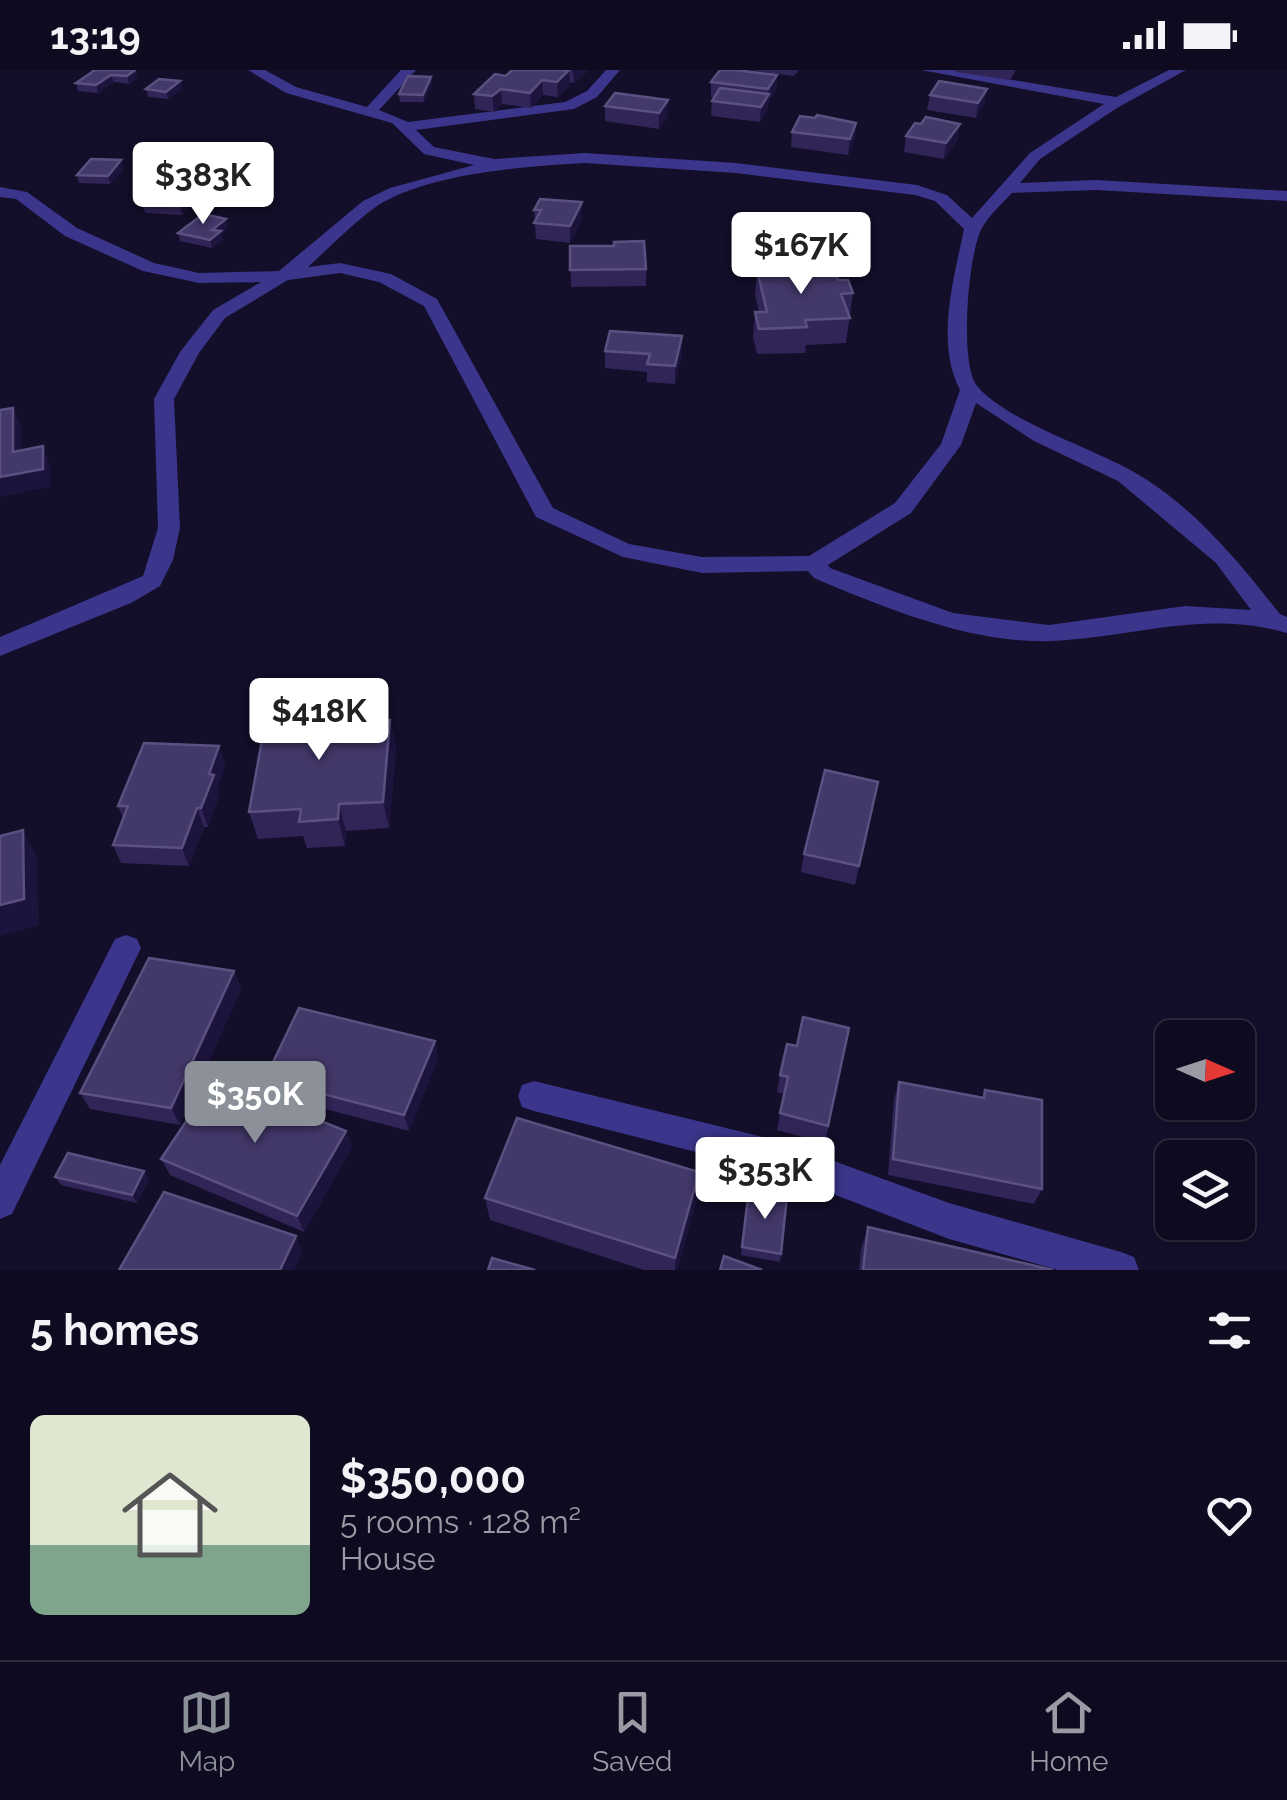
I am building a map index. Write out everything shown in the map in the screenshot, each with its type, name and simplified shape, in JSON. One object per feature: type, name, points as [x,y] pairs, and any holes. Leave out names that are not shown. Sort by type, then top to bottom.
[{"type":"street","points":[[255,70],[291,90],[372,111],[406,127],[429,151],[494,164]]},
{"type":"street","points":[[372,111],[409,70]]},
{"type":"street","points":[[406,127],[569,106],[592,94],[613,70]]},
{"type":"street","points":[[928,70],[1118,102]]},
{"type":"street","points":[[1179,70],[1118,102],[1035,156],[974,228],[958,302],[962,373],[970,390],[1041,437],[1126,476],[1165,506],[1224,558],[1279,622]]},
{"type":"street","points":[[0,647],[152,581],[162,560],[169,528],[164,398],[190,352],[219,314],[311,258],[354,214],[396,191],[494,164],[585,158],[637,160],[870,183],[941,198],[974,228]]},
{"type":"street","points":[[1004,188],[1096,185],[1287,196]]},
{"type":"street","points":[[0,192],[21,195],[71,232],[149,268],[198,278],[281,276],[340,268],[385,278],[430,303],[544,512],[624,550],[702,565],[814,563],[903,508],[952,445],[970,390]]},
{"type":"street","points":[[814,563],[822,573],[889,601],[972,624],[1049,632],[1185,614],[1279,622]]},
{"type":"street","points":[[0,1202],[126,948]]},
{"type":"street","points":[[534,1096],[780,1157],[949,1221],[1121,1270]]},
{"type":"building","points":[[95,70],[135,70],[127,76],[111,75],[96,85],[76,83]]},
{"type":"building","points":[[512,70],[569,70],[557,82],[542,80],[530,93],[501,89],[492,96],[474,94],[495,74],[506,76]]},
{"type":"building","points":[[720,70],[777,75],[768,89],[711,82]]},
{"type":"building","points":[[408,76],[431,77],[423,95],[399,94]]},
{"type":"building","points":[[159,79],[180,81],[166,92],[146,89]]},
{"type":"building","points":[[939,81],[987,89],[978,103],[930,95]]},
{"type":"building","points":[[720,88],[769,94],[761,107],[712,101]]},
{"type":"building","points":[[615,93],[668,100],[659,113],[605,106]]},
{"type":"building","points":[[817,115],[856,123],[850,139],[792,132],[800,116]]},
{"type":"building","points":[[926,117],[960,124],[946,143],[906,136],[915,123],[921,124]]},
{"type":"building","points":[[91,159],[121,160],[108,176],[77,175]]},
{"type":"building","points":[[152,193],[186,199],[180,206],[143,205]]},
{"type":"building","points":[[540,199],[582,202],[570,226],[534,223],[541,210],[534,210]]},
{"type":"building","points":[[203,214],[226,219],[212,230],[221,231],[210,240],[178,233]]},
{"type":"building","points":[[644,241],[646,269],[570,270],[570,246]]},
{"type":"building","points":[[834,268],[838,280],[848,280],[853,293],[841,294],[850,318],[805,320],[807,327],[759,329],[755,312],[767,312],[757,270]]},
{"type":"building","points":[[610,331],[682,336],[675,366],[647,364],[650,354],[605,351]]},
{"type":"building","points":[[13,408],[13,452],[43,446],[43,469],[0,477],[0,410]]},
{"type":"building","points":[[343,708],[341,723],[390,720],[383,802],[339,804],[338,819],[299,822],[301,809],[249,812],[267,712]]},
{"type":"building","points":[[144,743],[219,746],[209,774],[214,775],[182,848],[113,845],[128,806],[118,806]]},
{"type":"building","points":[[825,770],[878,782],[859,866],[804,854]]},
{"type":"building","points":[[23,830],[24,899],[0,905],[0,836]]},
{"type":"building","points":[[149,958],[234,971],[171,1108],[80,1093]]},
{"type":"building","points":[[299,1008],[435,1041],[404,1115],[265,1079]]},
{"type":"building","points":[[803,1017],[849,1028],[828,1126],[780,1113],[788,1077],[780,1075],[787,1044],[797,1046]]},
{"type":"building","points":[[215,1078],[346,1131],[297,1216],[161,1159]]},
{"type":"building","points":[[899,1082],[984,1098],[985,1090],[1042,1100],[1042,1189],[893,1159]]},
{"type":"building","points":[[517,1118],[699,1172],[675,1258],[485,1198]]},
{"type":"building","points":[[68,1153],[144,1171],[132,1195],[55,1177]]},
{"type":"building","points":[[749,1189],[787,1196],[781,1254],[742,1247]]},
{"type":"building","points":[[164,1192],[296,1236],[280,1270],[119,1270]]},
{"type":"building","points":[[868,1227],[1053,1270],[863,1270]]},
{"type":"building","points":[[724,1256],[762,1270],[720,1270]]},
{"type":"building","points":[[492,1258],[535,1270],[488,1270]]}]
